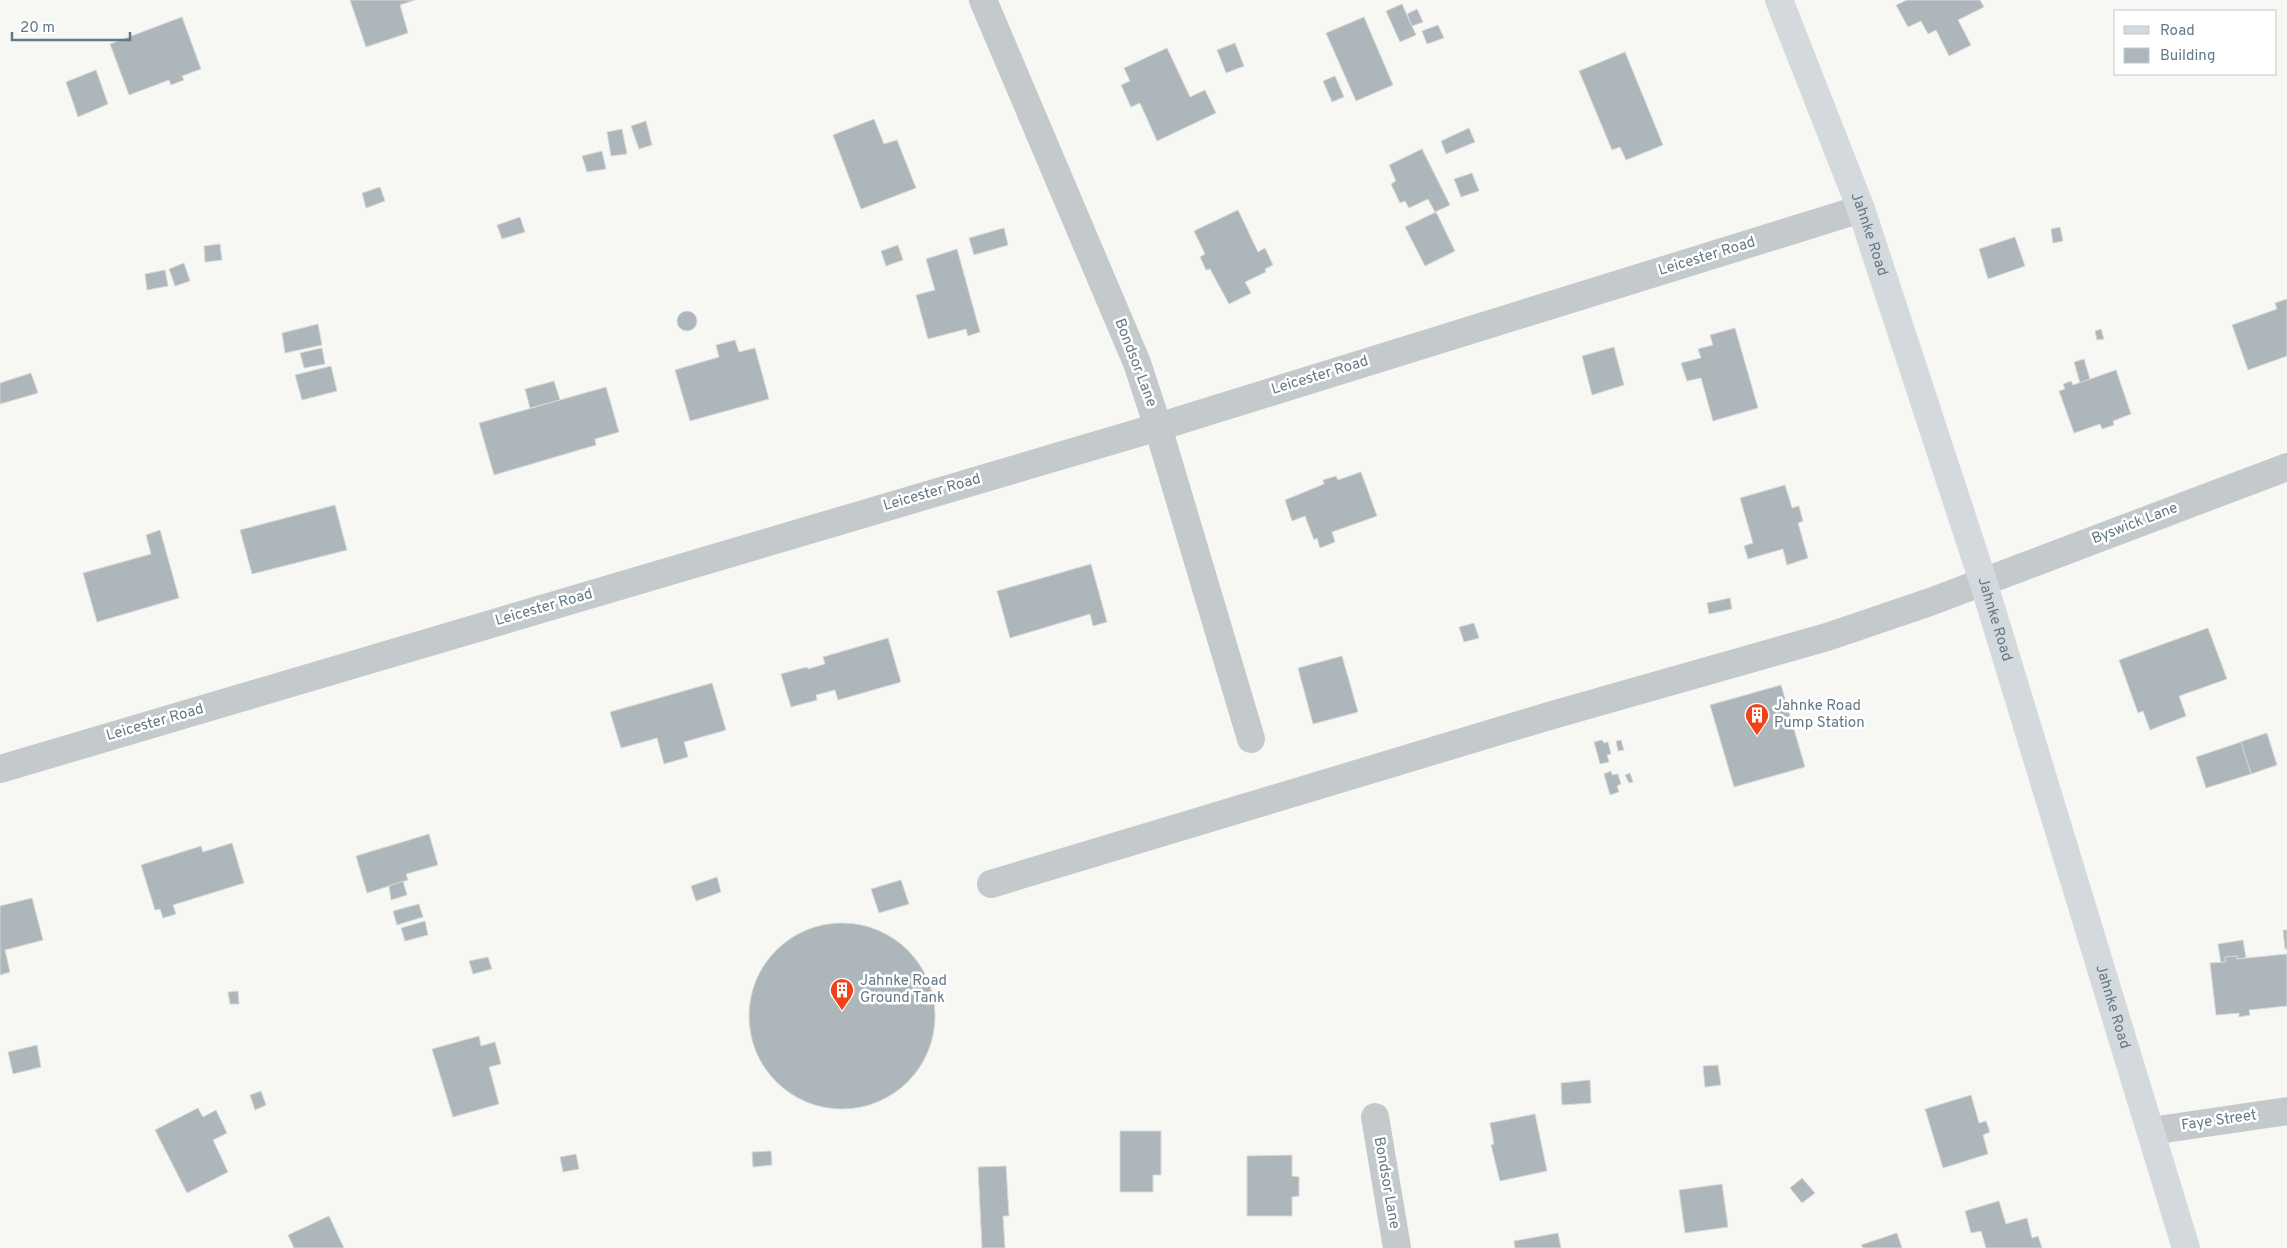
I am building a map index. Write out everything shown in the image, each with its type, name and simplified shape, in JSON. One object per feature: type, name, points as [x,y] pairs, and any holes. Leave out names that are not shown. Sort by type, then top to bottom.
[{"type":"main road","name":"Jahnke Road","points":[[1779,0],[1861,209],[1983,581],[2186,1248]]},
{"type":"street","name":"Bondsor Lane","points":[[983,0],[1137,363],[1158,426],[1251,739]]},
{"type":"street","name":"Leicester Road","points":[[0,769],[1158,426],[1861,209]]},
{"type":"street","name":"Byswick Lane","points":[[991,884],[1549,716],[1827,637],[1930,602],[2287,466]]},
{"type":"street","name":"Faye Street","points":[[2151,1131],[2287,1111]]},
{"type":"street","name":"Bondsor Lane","points":[[1375,1117],[1397,1248]]},
{"type":"building","points":[[350,0],[415,0],[400,5],[408,33],[366,47]]},
{"type":"building","points":[[1907,0],[1980,0],[1984,7],[1958,20],[1971,45],[1949,56],[1936,30],[1928,34],[1921,21],[1908,27],[1896,5]]},
{"type":"building","points":[[1402,4],[1416,35],[1400,42],[1386,11]]},
{"type":"building","points":[[1417,9],[1423,22],[1412,26],[1407,14]]},
{"type":"building","points":[[182,17],[201,69],[182,76],[184,80],[171,85],[169,80],[129,95],[110,44]]},
{"type":"building","points":[[1364,17],[1393,85],[1356,101],[1326,33]]},
{"type":"building","points":[[1438,25],[1444,38],[1427,44],[1422,31]]},
{"type":"building","points":[[1235,43],[1244,66],[1226,73],[1217,50]]},
{"type":"building","points":[[1167,48],[1190,97],[1205,90],[1216,113],[1157,141],[1140,103],[1131,107],[1121,85],[1130,81],[1124,68]]},
{"type":"building","points":[[1625,52],[1663,145],[1626,160],[1620,147],[1612,150],[1579,71]]},
{"type":"building","points":[[96,70],[108,104],[78,117],[66,82]]},
{"type":"building","points":[[1335,76],[1344,97],[1332,102],[1323,81]]},
{"type":"building","points":[[874,119],[884,144],[897,140],[916,188],[861,209],[833,135]]},
{"type":"building","points":[[646,121],[652,145],[639,149],[631,126]]},
{"type":"building","points":[[1469,128],[1475,142],[1446,154],[1441,141]]},
{"type":"building","points":[[622,129],[627,154],[611,156],[607,132]]},
{"type":"building","points":[[1422,149],[1450,205],[1435,212],[1428,199],[1409,208],[1405,201],[1400,203],[1391,184],[1396,181],[1389,165]]},
{"type":"building","points":[[602,151],[606,169],[587,172],[582,156]]},
{"type":"building","points":[[1472,173],[1479,191],[1461,197],[1454,179]]},
{"type":"building","points":[[380,187],[385,201],[366,208],[362,193]]},
{"type":"building","points":[[1238,210],[1258,252],[1265,248],[1273,265],[1265,269],[1266,272],[1245,282],[1251,293],[1229,304],[1210,269],[1206,270],[1200,257],[1205,254],[1194,231]]},
{"type":"building","points":[[1436,212],[1455,251],[1425,266],[1405,227]]},
{"type":"building","points":[[520,217],[525,232],[502,239],[497,225]]},
{"type":"building","points":[[2060,227],[2063,241],[2053,243],[2051,229]]},
{"type":"building","points":[[1004,228],[1008,245],[974,255],[969,238]]},
{"type":"building","points":[[2015,237],[2025,266],[1988,279],[1979,249]]},
{"type":"building","points":[[220,244],[222,260],[205,262],[204,246]]},
{"type":"building","points":[[898,245],[903,260],[886,266],[881,251]]},
{"type":"building","points":[[957,249],[980,332],[968,336],[966,329],[928,339],[916,295],[935,290],[926,259]]},
{"type":"building","points":[[184,263],[190,281],[175,286],[169,269]]},
{"type":"building","points":[[165,270],[168,286],[147,290],[145,274]]},
{"type":"building","points":[[2287,299],[2287,356],[2248,370],[2232,325],[2277,309],[2275,303]]},
{"type":"building","points":[[687,311],[694,314],[697,321],[694,328],[687,331],[680,328],[677,321],[680,314]]},
{"type":"building","points":[[318,324],[322,345],[285,353],[282,333]]},
{"type":"building","points":[[1735,328],[1758,408],[1713,421],[1701,378],[1687,381],[1681,363],[1701,358],[1698,349],[1713,345],[1710,335]]},
{"type":"building","points":[[2101,329],[2104,339],[2097,340],[2095,331]]},
{"type":"building","points":[[735,340],[739,352],[755,348],[769,399],[690,421],[675,370],[719,357],[716,345]]},
{"type":"building","points":[[1614,347],[1624,385],[1592,395],[1582,356]]},
{"type":"building","points":[[322,348],[325,364],[304,368],[300,353]]},
{"type":"building","points":[[2084,359],[2090,379],[2080,383],[2074,362]]},
{"type":"building","points":[[331,366],[337,391],[302,400],[295,375]]},
{"type":"building","points":[[2116,370],[2131,414],[2113,421],[2114,425],[2102,429],[2100,424],[2074,433],[2059,391],[2065,389],[2063,384],[2071,381],[2073,385]]},
{"type":"building","points":[[31,373],[38,393],[0,404],[0,383]]},
{"type":"building","points":[[554,381],[560,400],[530,408],[525,389]]},
{"type":"building","points":[[606,387],[619,432],[595,439],[596,445],[494,475],[479,423]]},
{"type":"building","points":[[1361,472],[1377,516],[1332,532],[1335,542],[1320,548],[1317,538],[1314,540],[1305,516],[1292,521],[1285,500],[1324,484],[1323,480],[1336,476],[1338,480]]},
{"type":"building","points":[[1785,485],[1792,508],[1799,506],[1803,521],[1798,523],[1808,558],[1787,565],[1783,549],[1748,559],[1744,546],[1753,543],[1740,498]]},
{"type":"building","points":[[335,505],[347,550],[252,574],[240,530]]},
{"type":"building","points":[[160,530],[179,598],[97,622],[83,573],[151,554],[146,535]]},
{"type":"building","points":[[1091,564],[1107,622],[1093,626],[1090,614],[1010,638],[997,591]]},
{"type":"building","points":[[1730,598],[1732,609],[1709,614],[1707,603]]},
{"type":"building","points":[[1474,623],[1479,638],[1464,642],[1459,627]]},
{"type":"building","points":[[2208,628],[2227,679],[2179,696],[2186,716],[2150,730],[2143,711],[2138,713],[2119,660]]},
{"type":"building","points":[[888,638],[901,682],[838,700],[835,690],[816,695],[817,700],[791,707],[781,674],[825,664],[823,657]]},
{"type":"building","points":[[1342,656],[1358,712],[1313,724],[1298,668]]},
{"type":"building","points":[[712,683],[726,730],[684,742],[688,757],[664,764],[657,738],[621,748],[610,712]]},
{"type":"building","name":"Jahnke Road Pump Station","points":[[1781,685],[1805,767],[1734,787],[1710,705]]},
{"type":"building","points":[[2267,733],[2277,765],[2251,774],[2240,742]]},
{"type":"building","points":[[1602,740],[1604,743],[1608,742],[1611,754],[1607,755],[1609,762],[1600,764],[1594,742]]},
{"type":"building","points":[[1621,740],[1624,750],[1618,751],[1616,741]]},
{"type":"building","points":[[2241,742],[2251,774],[2206,788],[2196,757]]},
{"type":"building","points":[[1611,771],[1612,775],[1618,774],[1621,784],[1617,786],[1619,792],[1610,795],[1604,774]]},
{"type":"building","points":[[1630,773],[1633,782],[1629,783],[1625,775]]},
{"type":"building","points":[[429,834],[438,865],[406,874],[408,880],[367,893],[356,856]]},
{"type":"building","points":[[232,843],[244,883],[173,905],[176,914],[163,918],[160,909],[155,910],[141,865],[201,846],[203,852]]},
{"type":"building","points":[[717,877],[721,892],[696,901],[691,886]]},
{"type":"building","points":[[901,880],[909,904],[879,913],[871,889]]},
{"type":"building","points":[[403,881],[407,895],[391,900],[389,886]]},
{"type":"building","points":[[32,898],[43,940],[5,950],[10,972],[0,975],[0,906]]},
{"type":"building","points":[[419,904],[423,917],[397,925],[393,911]]},
{"type":"building","points":[[425,921],[428,935],[405,941],[401,928]]},
{"type":"building","name":"Jahnke Road Ground Tank","points":[[851,923],[878,930],[894,938],[908,950],[920,964],[928,980],[934,998],[934,1034],[928,1052],[920,1068],[908,1082],[894,1094],[878,1102],[860,1108],[833,1109],[806,1102],[790,1094],[764,1068],[750,1034],[749,1007],[756,980],[764,964],[790,938],[824,924]]},
{"type":"building","points":[[2283,930],[2287,930],[2287,949],[2285,949]]},
{"type":"building","points":[[2243,940],[2246,958],[2237,959],[2237,956],[2225,957],[2226,962],[2221,963],[2218,944]]},
{"type":"building","points":[[2287,954],[2287,1006],[2249,1010],[2250,1015],[2239,1017],[2239,1013],[2216,1015],[2210,963],[2226,962],[2225,957],[2237,956],[2237,959]]},
{"type":"building","points":[[488,957],[492,969],[473,974],[469,961]]},
{"type":"building","points":[[238,991],[239,1004],[230,1004],[228,992]]},
{"type":"building","points":[[479,1036],[481,1046],[495,1042],[501,1064],[489,1067],[499,1104],[453,1117],[432,1049]]},
{"type":"building","points":[[37,1045],[41,1067],[13,1074],[8,1052]]},
{"type":"building","points":[[1718,1065],[1721,1085],[1705,1087],[1703,1066]]},
{"type":"building","points":[[1590,1080],[1591,1103],[1562,1105],[1561,1083]]},
{"type":"building","points":[[261,1091],[266,1105],[255,1110],[250,1095]]},
{"type":"building","points":[[1971,1095],[1979,1123],[1986,1121],[1990,1132],[1983,1135],[1988,1154],[1943,1168],[1925,1109]]},
{"type":"building","points":[[198,1108],[203,1117],[216,1110],[227,1133],[213,1140],[228,1172],[187,1193],[155,1130]]},
{"type":"building","points":[[1535,1114],[1547,1171],[1500,1181],[1491,1145],[1494,1144],[1490,1123]]},
{"type":"building","points":[[1120,1131],[1161,1131],[1161,1175],[1153,1175],[1153,1192],[1120,1192]]},
{"type":"building","points":[[771,1151],[772,1165],[753,1167],[752,1152]]},
{"type":"building","points":[[576,1154],[579,1169],[563,1172],[560,1157]]},
{"type":"building","points":[[1292,1155],[1292,1176],[1299,1177],[1299,1196],[1292,1197],[1292,1216],[1247,1216],[1247,1156]]},
{"type":"building","points":[[1006,1166],[1009,1216],[1003,1216],[1005,1248],[982,1248],[978,1167]]},
{"type":"building","points":[[1802,1178],[1815,1193],[1802,1203],[1790,1188]]},
{"type":"building","points":[[1722,1184],[1728,1227],[1685,1233],[1679,1190]]},
{"type":"building","points":[[1999,1201],[2006,1224],[2027,1218],[2032,1238],[2038,1236],[2042,1248],[1986,1248],[1981,1231],[1971,1233],[1965,1211]]},
{"type":"building","points":[[329,1216],[344,1248],[294,1248],[288,1235]]},
{"type":"building","points":[[1558,1233],[1561,1248],[1515,1248],[1514,1241]]},
{"type":"building","points":[[1897,1233],[1902,1248],[1863,1248],[1861,1245]]},
{"type":"place","name":"Jahnke Road Pump Station","points":[[1757,736]]},
{"type":"place","name":"Jahnke Road Ground Tank","points":[[842,1011]]}]
